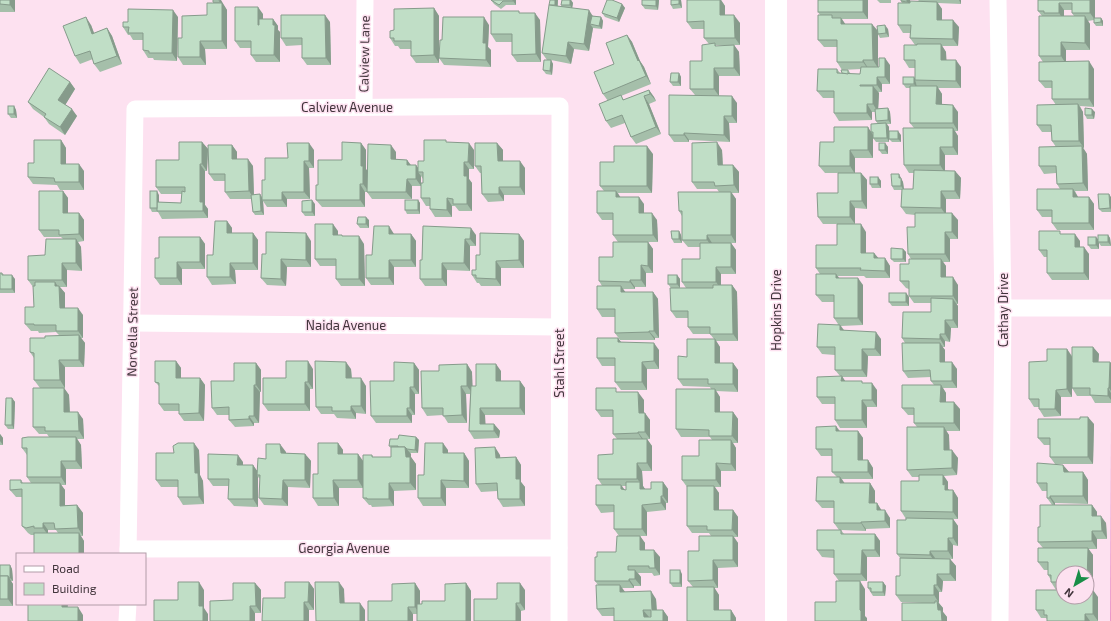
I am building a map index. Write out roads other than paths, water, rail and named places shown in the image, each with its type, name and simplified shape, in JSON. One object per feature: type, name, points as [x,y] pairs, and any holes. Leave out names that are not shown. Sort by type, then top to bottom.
[{"type":"street","name":"Calview Lane","points":[[364,107],[365,0]]},
{"type":"street","name":"Hopkins Drive","points":[[776,0],[776,621]]},
{"type":"street","name":"Cathay Drive","points":[[998,0],[1003,308],[1000,621]]},
{"type":"street","name":"Calview Avenue","points":[[135,109],[560,106]]},
{"type":"street","name":"Stahl Street","points":[[559,621],[560,106]]},
{"type":"street","name":"Norvella Street","points":[[128,551],[135,109]]},
{"type":"street","points":[[1003,308],[1111,308]]},
{"type":"street","name":"Naida Avenue","points":[[132,324],[559,327]]},
{"type":"street","name":"Georgia Avenue","points":[[128,551],[559,548]]},
{"type":"street","points":[[127,621],[128,605]]}]
